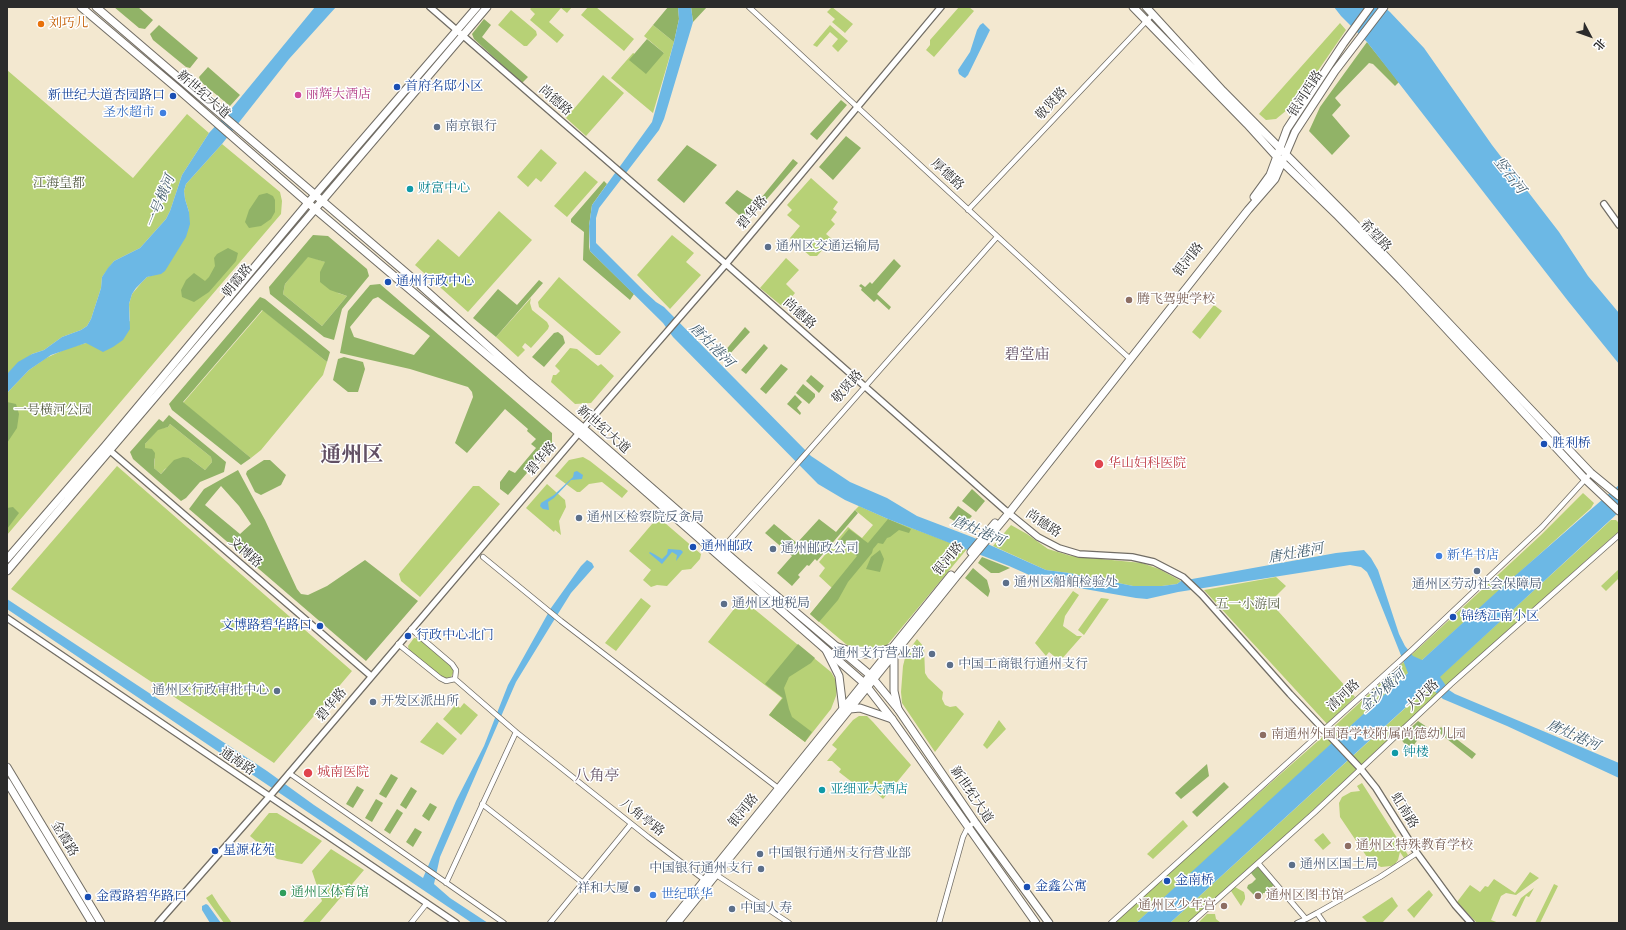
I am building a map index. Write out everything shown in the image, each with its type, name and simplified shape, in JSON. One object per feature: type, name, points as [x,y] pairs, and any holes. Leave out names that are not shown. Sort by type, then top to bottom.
[{"type":"main road","name":"新世纪大道","points":[[81,7],[315,209],[581,430]]},
{"type":"main road","name":"新世纪大道","points":[[96,7],[411,278],[581,430],[720,551],[872,677],[898,709],[1036,923]]},
{"type":"main road","name":"朝霞路","points":[[7,571],[308,203],[477,7]]},
{"type":"main road","name":"朝霞路","points":[[7,559],[107,449],[315,209],[487,7]]},
{"type":"main road","name":"希望路","points":[[1133,7],[1242,118],[1276,156],[1401,280],[1585,479],[1619,511]]},
{"type":"main road","name":"希望路","points":[[1146,7],[1223,91],[1353,222],[1591,473],[1619,496]]},
{"type":"main road","name":"银河西路","points":[[1279,147],[1287,129],[1370,7]]},
{"type":"main road","name":"银河西路","points":[[1286,155],[1296,132],[1335,71],[1352,51],[1384,7]]},
{"type":"main road","name":"银河路","points":[[677,923],[778,788],[866,685],[1007,512],[1258,192],[1270,175],[1279,147]]},
{"type":"main road","name":"银河路","points":[[1128,358],[1275,179],[1286,155]]},
{"type":"main road","name":"新世纪大道","points":[[720,551],[826,650],[866,685],[972,825],[1050,923]]},
{"type":"main road","points":[[836,647],[860,654],[893,651],[894,691],[898,709]]},
{"type":"main road","points":[[826,650],[839,676],[846,709],[860,708],[892,719]]},
{"type":"main road","name":"银河路","points":[[714,873],[846,709]]},
{"type":"main road","name":"金霞路","points":[[7,767],[101,923]]},
{"type":"main road","name":"金霞路","points":[[7,782],[92,923]]},
{"type":"main road","name":"银河路","points":[[670,923],[707,882]]},
{"type":"street","name":"尚德路","points":[[430,7],[726,264],[1007,512],[1038,537],[1059,548],[1079,554],[1132,557],[1154,562],[1183,577],[1202,595],[1324,730]]},
{"type":"street","name":"厚德路","points":[[749,7],[1128,358]]},
{"type":"street","name":"碧华路","points":[[158,923],[269,797],[581,430],[726,264],[856,106],[941,7]]},
{"type":"street","name":"敬贤路","points":[[968,210],[1153,14]]},
{"type":"street","points":[[1604,204],[1619,226]]},
{"type":"street","name":"敬贤路","points":[[720,551],[997,237]]},
{"type":"street","name":"文博路","points":[[107,449],[371,676]]},
{"type":"street","name":"清河路","points":[[1111,923],[1414,649],[1542,527],[1591,473]]},
{"type":"street","name":"大庆路","points":[[1191,923],[1315,812],[1451,684],[1619,535]]},
{"type":"street","points":[[483,557],[549,612],[778,788]]},
{"type":"street","name":"通海路","points":[[7,618],[456,923]]},
{"type":"street","points":[[398,644],[440,678],[446,681],[455,679],[456,670],[452,664],[411,629]]},
{"type":"street","name":"八角亭路","points":[[455,679],[516,732],[707,882]]},
{"type":"street","name":"虹南路","points":[[1324,730],[1360,768],[1376,788],[1417,853],[1455,905],[1471,923]]},
{"type":"street","points":[[446,883],[516,732]]},
{"type":"street","points":[[289,773],[504,923]]},
{"type":"street","points":[[482,804],[583,883]]},
{"type":"street","points":[[550,923],[632,824]]},
{"type":"street","points":[[939,923],[963,837],[972,825]]},
{"type":"street","points":[[1297,923],[1380,877],[1417,853]]},
{"type":"street","points":[[1258,863],[1306,919]]},
{"type":"street","points":[[714,873],[789,923]]},
{"type":"street","points":[[411,923],[427,903]]},
{"type":"street","points":[[1317,913],[1324,923]]},
{"type":"green space","points":[[114,7],[138,7],[153,20],[145,29],[139,28]]},
{"type":"green space","points":[[532,7],[572,7],[567,13],[561,8],[549,22],[564,35],[557,43],[530,20],[535,14],[530,9]]},
{"type":"green space","points":[[588,7],[596,7],[634,39],[624,51],[581,15]]},
{"type":"green space","points":[[668,7],[678,7],[679,19],[674,42],[653,25]]},
{"type":"green space","points":[[691,7],[707,7],[693,22]]},
{"type":"green space","points":[[832,7],[853,24],[845,33],[832,22],[835,19],[827,12]]},
{"type":"green space","points":[[959,7],[969,7],[974,11],[934,57],[926,50],[930,45],[930,40]]},
{"type":"green space","points":[[511,10],[536,31],[537,35],[527,46],[524,46],[498,25]]},
{"type":"green space","points":[[484,19],[491,25],[482,37],[528,77],[522,83],[474,39],[472,34]]},
{"type":"green space","points":[[1340,23],[1346,30],[1304,91],[1287,110],[1276,119],[1266,120],[1259,114]]},
{"type":"green space","points":[[159,25],[198,58],[190,68],[186,67],[153,40],[150,34]]},
{"type":"green space","points":[[653,25],[674,42],[653,113],[611,78],[633,53],[635,54],[630,61],[664,53],[644,36]]},
{"type":"green space","points":[[830,25],[848,41],[838,52],[832,46],[838,39],[830,32],[817,47],[813,45]]},
{"type":"green space","points":[[647,39],[664,53],[646,74],[629,60]]},
{"type":"green space","points":[[1367,42],[1399,82],[1395,86],[1373,64],[1369,63],[1335,98],[1341,105],[1332,115],[1350,136],[1332,155],[1309,131],[1320,107]]},
{"type":"green space","points":[[208,67],[240,95],[230,106],[201,82],[199,77]]},
{"type":"green space","name":"江海皇都","points":[[7,70],[133,178],[187,114],[209,133],[182,175],[166,219],[140,248],[114,261],[102,277],[101,288],[91,319],[87,326],[81,330],[62,337],[44,350],[32,354],[7,377]]},
{"type":"green space","points":[[603,75],[624,93],[586,136],[566,118]]},
{"type":"green space","points":[[841,100],[847,105],[817,140],[810,134]]},
{"type":"green space","points":[[846,136],[861,148],[833,180],[819,167]]},
{"type":"green space","name":"一号横河公园","points":[[222,144],[280,192],[282,201],[281,214],[7,535],[7,393],[29,370],[46,358],[68,348],[86,343],[130,321],[129,304],[132,294],[147,277],[153,275],[189,212],[184,191],[186,184]]},
{"type":"green space","points":[[687,145],[717,165],[684,203],[657,180]]},
{"type":"green space","points":[[541,149],[557,163],[541,182],[536,178],[528,187],[517,177]]},
{"type":"green space","points":[[793,159],[798,163],[747,222],[725,203],[737,190],[757,203]]},
{"type":"green space","points":[[585,171],[598,182],[567,217],[554,206]]},
{"type":"green space","points":[[811,178],[838,202],[833,209],[837,212],[831,220],[835,224],[826,234],[832,239],[817,256],[810,256],[790,238],[800,226],[787,215],[792,210],[787,205]]},
{"type":"green space","points":[[604,181],[607,184],[592,205],[589,226],[589,247],[590,251],[634,294],[630,300],[583,260],[584,232],[571,222],[571,219]]},
{"type":"green space","points":[[267,193],[273,196],[275,200],[275,212],[271,219],[261,226],[249,228],[245,222],[249,210],[259,195]]},
{"type":"green space","points":[[499,211],[532,240],[468,312],[415,265],[438,239],[459,257]]},
{"type":"green space","points":[[313,235],[328,236],[367,269],[369,276],[342,309],[334,340],[324,337],[270,294],[269,287]],"holes":[[[308,257],[325,262],[320,272],[320,282],[330,290],[347,296],[322,326],[283,294],[285,284]]]},
{"type":"green space","points":[[672,235],[694,253],[686,262],[701,275],[670,309],[637,275]]},
{"type":"green space","points":[[228,248],[238,253],[236,261],[209,292],[194,302],[182,297],[181,290],[186,280],[194,273],[205,281],[215,266],[214,258],[217,254]]},
{"type":"green space","points":[[308,256],[325,262],[338,293],[347,296],[322,326],[283,294],[285,284]]},
{"type":"green space","points":[[786,258],[799,270],[786,284],[795,293],[783,307],[760,288]]},
{"type":"green space","points":[[894,259],[901,266],[877,294],[891,307],[889,310],[877,299],[874,302],[861,290],[862,288],[859,286],[861,284],[865,287],[870,282],[872,284]]},
{"type":"green space","points":[[559,277],[621,332],[600,355],[596,355],[539,307],[538,302]]},
{"type":"green space","points":[[539,280],[543,283],[496,337],[473,318],[498,289],[517,305]]},
{"type":"green space","points":[[380,284],[552,433],[552,444],[508,495],[500,489],[500,482],[509,470],[515,473],[536,448],[531,444],[536,439],[527,431],[528,429],[505,409],[467,453],[455,443],[473,397],[472,392],[468,387],[410,369],[340,353],[348,311],[370,285]],"holes":[[[378,297],[430,336],[414,355],[354,337],[350,327],[373,299]]]},
{"type":"green space","points":[[260,297],[265,299],[330,352],[327,362],[262,310],[183,402],[251,458],[241,465],[172,410],[169,404]]},
{"type":"green space","points":[[531,298],[530,303],[532,310],[547,322],[549,326],[531,348],[525,343],[522,347],[525,350],[518,357],[496,337]]},
{"type":"green space","points":[[1214,305],[1222,311],[1200,339],[1192,332]]},
{"type":"green space","points":[[263,310],[327,362],[323,375],[261,450],[251,458],[183,403]]},
{"type":"green space","points":[[745,327],[750,332],[728,356],[724,352]]},
{"type":"green space","points":[[558,332],[563,336],[565,343],[544,367],[532,357],[554,333]]},
{"type":"green space","points":[[764,344],[768,348],[746,374],[741,370]]},
{"type":"green space","points":[[570,348],[577,349],[598,366],[601,364],[614,376],[591,403],[575,404],[551,382],[553,375],[556,375],[560,371],[555,366]]},
{"type":"green space","points":[[344,357],[363,362],[365,369],[358,392],[348,392],[333,380],[338,359]]},
{"type":"green space","points":[[781,364],[788,369],[766,394],[760,389]]},
{"type":"green space","points":[[811,375],[824,386],[819,393],[806,381]]},
{"type":"green space","points":[[803,384],[815,394],[815,397],[809,404],[796,393]]},
{"type":"green space","points":[[795,395],[802,402],[797,408],[801,413],[800,415],[787,404]]},
{"type":"green space","points":[[7,402],[16,404],[19,414],[17,428],[7,443]]},
{"type":"green space","points":[[169,415],[226,462],[224,472],[200,482],[186,498],[181,501],[133,459],[130,452],[159,419],[163,422]],"holes":[[[170,424],[211,457],[212,462],[205,470],[189,458],[183,457],[174,460],[161,474],[154,468],[155,453],[152,449],[145,448],[145,444],[158,430],[168,427]]]},
{"type":"green space","points":[[170,424],[211,457],[212,462],[205,470],[189,458],[165,469],[161,474],[154,468],[155,459],[145,448],[145,444],[158,429],[168,427]]},
{"type":"green space","points":[[583,457],[628,491],[622,498],[602,482],[589,484],[580,492],[577,492],[555,476],[569,460]]},
{"type":"green space","points":[[264,460],[270,460],[286,475],[281,485],[261,495],[255,492],[246,474],[247,471]]},
{"type":"green space","points":[[117,466],[352,671],[274,763],[11,589]]},
{"type":"green space","points":[[238,470],[265,520],[297,589],[301,594],[308,595],[327,586],[365,560],[418,601],[366,661],[189,509],[204,489]],"holes":[[[221,486],[239,506],[251,524],[240,534],[205,505]]]},
{"type":"green space","points":[[547,484],[565,500],[566,507],[559,521],[561,535],[555,530],[554,532],[526,508]]},
{"type":"green space","points":[[473,486],[479,486],[500,504],[420,597],[401,581],[399,574]]},
{"type":"green space","points":[[972,489],[985,501],[976,512],[962,501]]},
{"type":"green space","points":[[1583,493],[1594,503],[1591,508],[1422,660],[1227,841],[1136,923],[1112,923],[1327,733],[1541,535]]},
{"type":"green space","points":[[859,506],[888,519],[967,549],[888,644],[883,648],[873,650],[859,650],[847,645],[810,614],[832,588],[819,576],[825,568],[819,562],[848,527],[862,538],[873,525],[855,510]]},
{"type":"green space","points":[[958,506],[972,516],[965,524],[960,524],[949,518]]},
{"type":"green space","points":[[13,507],[19,513],[7,529],[7,508]]},
{"type":"green space","points":[[855,510],[858,513],[817,561],[815,559],[809,566],[807,565],[798,575],[800,577],[792,586],[777,573],[792,556],[765,533],[774,524],[797,543],[819,519],[836,532]]},
{"type":"green space","points":[[658,517],[701,554],[700,559],[691,569],[682,570],[667,586],[657,585],[651,587],[643,580],[651,570],[629,551]]},
{"type":"green space","points":[[888,519],[911,529],[909,533],[899,530],[887,538],[883,544],[878,543],[873,549],[872,553],[848,582],[838,600],[819,622],[810,614],[857,556],[839,541],[849,529],[868,543]]},
{"type":"green space","points":[[1611,520],[1616,520],[1619,523],[1619,531],[1450,682],[1209,907],[1191,923],[1170,923]]},
{"type":"green space","points":[[1011,525],[1048,549],[1071,556],[1142,563],[1159,569],[1181,581],[1177,584],[1162,586],[1133,586],[1069,573],[1046,570],[993,546]]},
{"type":"green space","points":[[880,550],[884,559],[880,572],[866,569],[871,557]]},
{"type":"green space","points":[[982,557],[1010,568],[999,573],[991,573],[978,563]]},
{"type":"green space","points":[[973,568],[987,580],[990,591],[988,597],[965,578]]},
{"type":"green space","points":[[1619,569],[1619,578],[1606,591],[1601,586]]},
{"type":"green space","name":"五一小游园","points":[[1276,577],[1286,586],[1270,602],[1355,697],[1327,724],[1204,590]]},
{"type":"green space","points":[[1073,591],[1079,595],[1065,616],[1063,626],[1077,636],[1082,636],[1060,661],[1049,652],[1046,656],[1035,643]]},
{"type":"green space","points":[[641,598],[651,606],[616,651],[605,643]]},
{"type":"green space","points":[[1101,598],[1109,599],[1084,635],[1078,630]]},
{"type":"green space","points":[[742,599],[831,672],[838,684],[836,696],[831,709],[805,742],[769,715],[782,698],[708,642]]},
{"type":"green space","points":[[414,638],[419,639],[453,667],[454,671],[451,677],[444,679],[409,651],[408,646]]},
{"type":"green space","points":[[917,639],[924,647],[925,673],[928,678],[943,692],[942,699],[945,705],[950,707],[956,706],[964,714],[935,752],[902,703],[901,692],[903,666],[906,654]]},
{"type":"green space","points":[[798,644],[815,658],[811,663],[789,677],[784,688],[792,717],[812,732],[805,742],[769,715],[783,698],[765,684]]},
{"type":"green space","points":[[464,703],[478,715],[461,735],[443,719],[456,704],[460,708]]},
{"type":"green space","points":[[859,716],[867,716],[911,765],[883,799],[871,788],[866,793],[839,772],[841,769],[832,761],[827,761],[837,749],[832,745],[853,720]]},
{"type":"green space","points":[[999,720],[1006,729],[987,749],[983,745]]},
{"type":"green space","points":[[1418,721],[1427,727],[1411,749],[1407,747],[1400,738]]},
{"type":"green space","points":[[437,722],[457,739],[443,755],[420,742]]},
{"type":"green space","points":[[1441,727],[1476,754],[1472,759],[1437,731]]},
{"type":"green space","points":[[1207,764],[1209,776],[1181,799],[1175,793]]},
{"type":"green space","points":[[391,774],[398,778],[386,798],[379,794]]},
{"type":"green space","points":[[1224,782],[1229,787],[1197,817],[1192,812]]},
{"type":"green space","points":[[1362,783],[1408,855],[1404,858],[1400,852],[1398,860],[1391,866],[1381,867],[1369,860],[1340,817],[1339,803],[1342,797],[1351,792],[1360,791],[1357,786]]},
{"type":"green space","points":[[357,786],[364,790],[353,808],[346,804]]},
{"type":"green space","points":[[411,787],[417,791],[406,809],[400,805]]},
{"type":"green space","points":[[376,799],[383,803],[372,822],[365,818]]},
{"type":"green space","points":[[430,803],[437,807],[429,821],[422,816]]},
{"type":"green space","points":[[397,809],[403,813],[390,834],[384,830]]},
{"type":"green space","points":[[269,813],[277,813],[322,841],[302,864],[277,859],[250,836]]},
{"type":"green space","points":[[1183,820],[1188,826],[1153,859],[1147,854]]},
{"type":"green space","points":[[415,828],[422,832],[413,847],[406,842]]},
{"type":"green space","points":[[1323,833],[1331,843],[1323,850],[1314,840]]},
{"type":"green space","points":[[331,849],[364,870],[319,923],[302,923],[322,901],[312,871]]},
{"type":"green space","points":[[1259,866],[1275,884],[1263,893],[1262,897],[1257,898],[1247,888],[1248,885],[1256,879],[1251,873]]},
{"type":"green space","points":[[1530,872],[1539,878],[1516,895],[1506,893],[1501,896],[1491,920],[1499,923],[1477,923],[1457,902],[1470,885],[1480,892],[1485,886],[1488,887],[1494,879],[1515,893]]},
{"type":"green space","points":[[1554,884],[1558,886],[1540,923],[1535,923]]},
{"type":"green space","points":[[1235,887],[1244,892],[1245,899],[1241,906],[1231,891]]},
{"type":"green space","points":[[1534,888],[1529,897],[1526,896],[1516,917],[1512,915],[1521,898]]},
{"type":"green space","points":[[1429,890],[1433,895],[1414,918],[1407,910]]},
{"type":"green space","points":[[212,894],[232,923],[224,923],[206,898]]},
{"type":"green space","points":[[1392,897],[1398,906],[1382,923],[1368,923],[1362,917]]},
{"type":"green space","points":[[1207,914],[1215,914],[1216,919],[1221,923],[1198,923]]},
{"type":"water","points":[[315,7],[336,7],[289,59],[222,144],[186,184],[184,191],[190,224],[186,237],[165,271],[161,274],[147,277],[132,294],[129,304],[130,329],[123,340],[103,352],[86,343],[51,355],[29,370],[7,393],[8,373],[18,362],[32,354],[44,350],[62,337],[81,330],[87,326],[91,319],[101,288],[102,277],[108,268],[114,261],[140,248],[166,219],[182,175],[209,133],[232,108]]},
{"type":"water","points":[[678,7],[691,7],[693,22],[664,119],[659,130],[599,208],[596,218],[596,243],[644,291],[664,307],[811,456],[850,482],[887,498],[917,516],[972,537],[1046,570],[1069,573],[1133,586],[1162,586],[1177,584],[1181,581],[1336,553],[1364,550],[1378,570],[1399,634],[1405,646],[1413,656],[1422,660],[1501,588],[1619,485],[1619,512],[1440,677],[1449,690],[1455,694],[1619,763],[1619,778],[1507,726],[1443,699],[1429,686],[1170,923],[1136,923],[1408,673],[1367,572],[1361,567],[1350,565],[1178,592],[1147,599],[1136,598],[1045,582],[1009,566],[888,519],[845,500],[818,484],[673,337],[663,323],[590,251],[589,226],[592,205],[652,122],[674,42],[679,19]]},
{"type":"water","name":"竖石河","points":[[1334,7],[1384,7],[1424,48],[1492,145],[1559,232],[1588,276],[1619,313],[1619,364],[1568,301],[1367,42]]},
{"type":"water","points":[[983,23],[990,30],[968,75],[965,78],[959,74],[958,70],[970,52],[977,30]]},
{"type":"water","points":[[577,471],[583,475],[582,479],[571,480],[554,498],[548,502],[549,510],[543,509],[540,506],[541,503],[554,495],[573,477],[574,472]]},
{"type":"water","points":[[668,549],[681,550],[683,552],[676,561],[677,555],[672,552],[662,564],[649,553],[650,552],[662,559],[667,554]]},
{"type":"water","points":[[587,560],[592,563],[594,567],[571,593],[516,682],[440,857],[434,884],[450,898],[488,923],[472,923],[7,609],[7,599],[267,771],[314,805],[423,878],[456,801],[484,746],[508,685],[551,608]]},
{"type":"water","points":[[206,904],[221,923],[210,923],[202,910],[202,906]]},
{"type":"place","name":"刘巧儿","points":[[41,24]]},
{"type":"place","name":"首府名邸小区","points":[[397,87]]},
{"type":"place","name":"丽辉大酒店","points":[[298,95]]},
{"type":"place","name":"新世纪大道杏园路口","points":[[173,96]]},
{"type":"place","name":"圣水超市","points":[[163,113]]},
{"type":"place","name":"南京银行","points":[[437,127]]},
{"type":"place","name":"财富中心","points":[[410,189]]},
{"type":"place","name":"通州区交通运输局","points":[[768,247]]},
{"type":"place","name":"通州行政中心","points":[[388,282]]},
{"type":"place","name":"腾飞驾驶学校","points":[[1129,300]]},
{"type":"place","name":"胜利桥","points":[[1544,444]]},
{"type":"place","name":"华山妇科医院","points":[[1099,464]]},
{"type":"place","name":"通州区检察院反贪局","points":[[579,518]]},
{"type":"place","name":"通州邮政","points":[[693,547]]},
{"type":"place","name":"通州邮政公司","points":[[773,549]]},
{"type":"place","name":"新华书店","points":[[1439,556]]},
{"type":"place","name":"通州区劳动社会保障局","points":[[1477,571]]},
{"type":"place","name":"通州区船舶检验处","points":[[1006,583]]},
{"type":"place","name":"通州区地税局","points":[[724,604]]},
{"type":"place","name":"锦绣江南小区","points":[[1453,617]]},
{"type":"place","name":"文博路碧华路口","points":[[320,626]]},
{"type":"place","name":"行政中心北门","points":[[408,636]]},
{"type":"place","name":"通州支行营业部","points":[[932,654]]},
{"type":"place","name":"中国工商银行通州支行","points":[[950,665]]},
{"type":"place","name":"通州区行政审批中心","points":[[277,691]]},
{"type":"place","name":"开发区派出所","points":[[373,702]]},
{"type":"place","name":"南通州外国语学校附属尚德幼儿园","points":[[1263,735]]},
{"type":"place","name":"钟楼","points":[[1395,753]]},
{"type":"place","name":"城南医院","points":[[308,773]]},
{"type":"place","name":"亚细亚大酒店","points":[[822,790]]},
{"type":"place","name":"通州区特殊教育学校","points":[[1348,846]]},
{"type":"place","name":"星源花苑","points":[[215,851]]},
{"type":"place","name":"中国银行通州支行营业部","points":[[760,854]]},
{"type":"place","name":"通州区国土局","points":[[1292,865]]},
{"type":"place","name":"中国银行通州支行","points":[[761,869]]},
{"type":"place","name":"金南桥","points":[[1167,881]]},
{"type":"place","name":"金鑫公寓","points":[[1027,887]]},
{"type":"place","name":"祥和大厦","points":[[637,889]]},
{"type":"place","name":"通州区体育馆","points":[[283,893]]},
{"type":"place","name":"世纪联华","points":[[653,895]]},
{"type":"place","name":"通州区图书馆","points":[[1258,896]]},
{"type":"place","name":"金霞路碧华路口","points":[[88,897]]},
{"type":"place","name":"通州区少年宫","points":[[1224,906]]},
{"type":"place","name":"中国人寿","points":[[732,909]]},
{"type":"district","name":"碧堂庙","points":[[1027,355]]},
{"type":"district","name":"通州区","points":[[352,456]]},
{"type":"district","name":"八角亭","points":[[597,776]]},
{"type":"water label","name":"一号横河","points":[[161,202]]},
{"type":"water label","name":"唐灶港河","points":[[711,346]]},
{"type":"water label","name":"唐灶港河","points":[[978,532]]},
{"type":"water label","name":"唐灶港河","points":[[1296,554]]},
{"type":"water label","name":"金沙横河","points":[[1383,692]]},
{"type":"water label","name":"唐灶港河","points":[[1573,736]]}]
